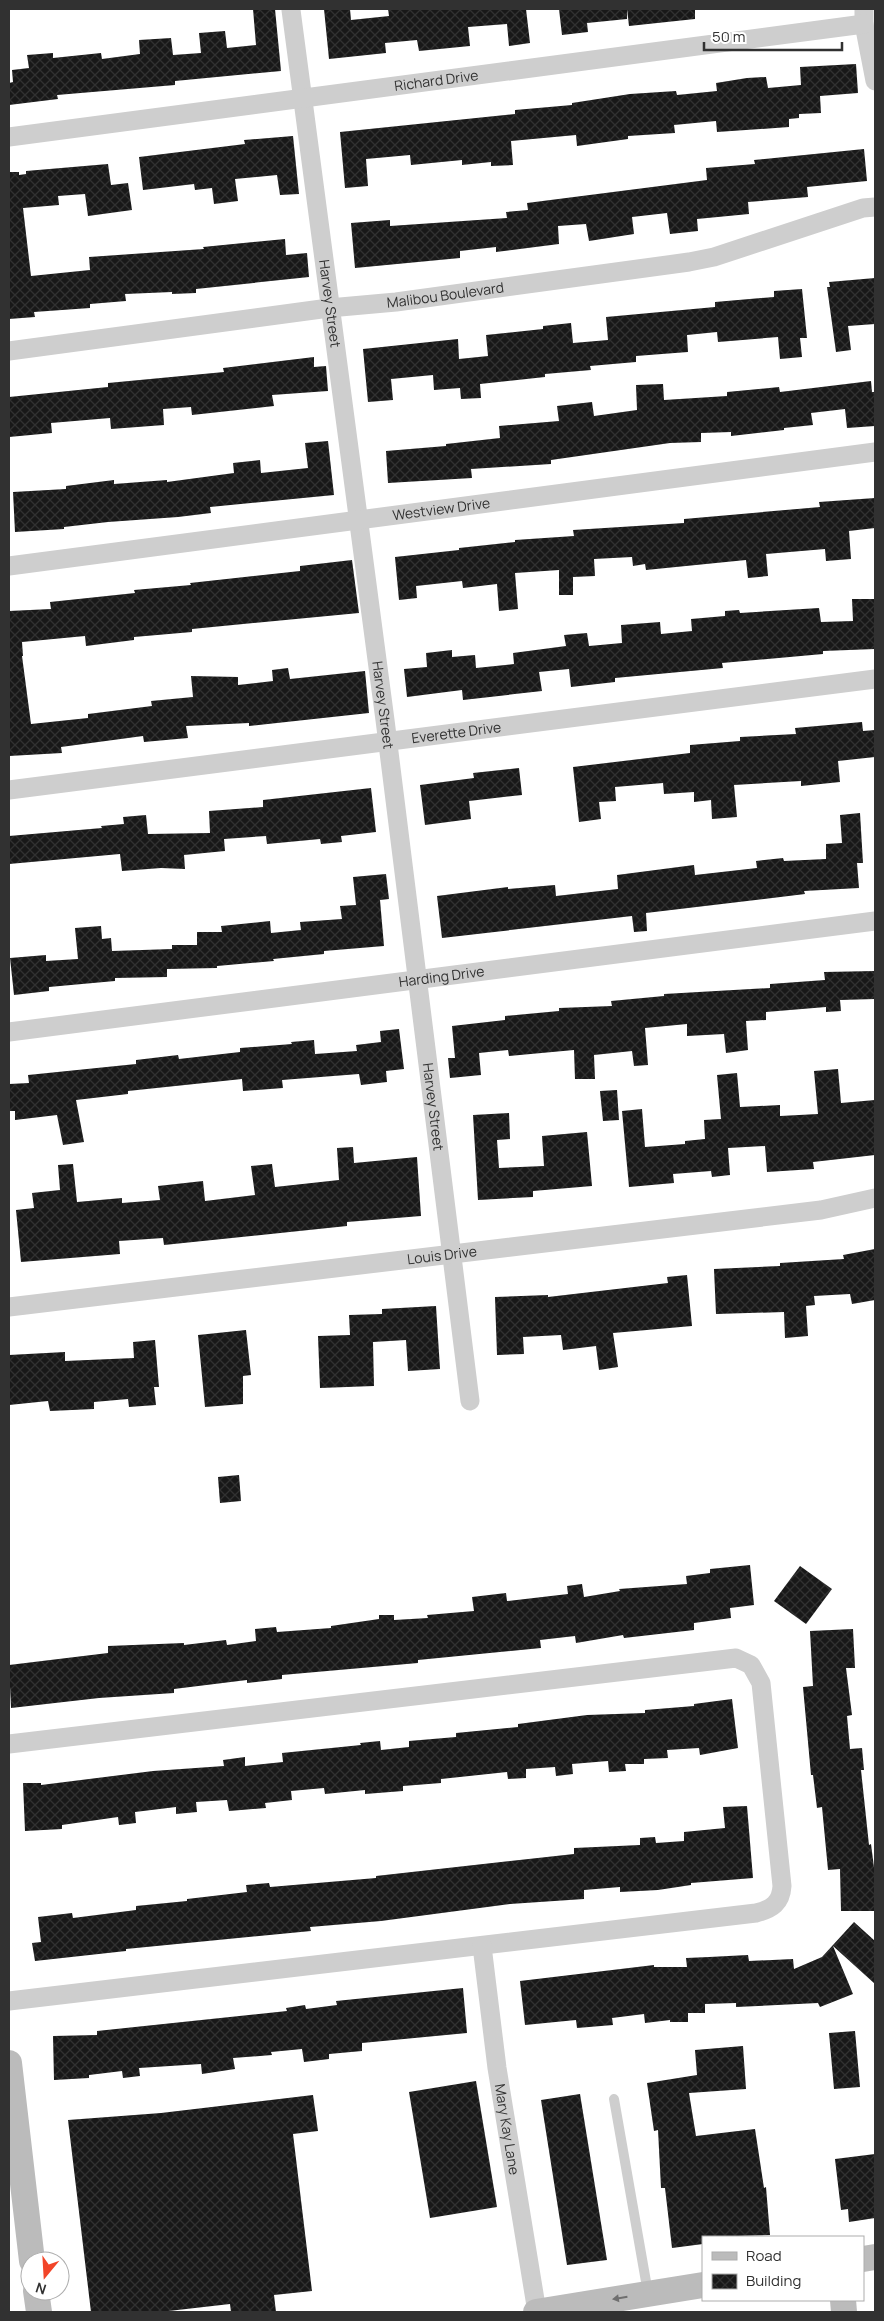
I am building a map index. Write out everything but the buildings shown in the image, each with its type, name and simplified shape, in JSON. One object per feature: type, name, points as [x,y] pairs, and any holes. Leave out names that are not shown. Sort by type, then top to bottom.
[{"type":"street","name":"Harvey Street","points":[[291,10],[304,98],[329,308],[388,741],[470,1401]]},
{"type":"street","name":"Richard Drive","points":[[9,137],[304,98],[864,17]]},
{"type":"street","points":[[864,17],[875,81]]},
{"type":"street","name":"Malibou Boulevard","points":[[9,350],[329,308],[396,302],[714,257],[863,208],[875,207]]},
{"type":"street","name":"Westview Drive","points":[[9,566],[194,544],[358,520],[455,509],[875,452]]},
{"type":"street","name":"Everette Drive","points":[[9,790],[875,679]]},
{"type":"street","name":"Harding Drive","points":[[9,1032],[875,921]]},
{"type":"street","name":"Louis Drive","points":[[9,1307],[821,1210],[875,1198]]},
{"type":"street","points":[[9,1744],[730,1658],[744,1661],[751,1666],[761,1683],[782,1886],[779,1901],[772,1908],[756,1913],[9,2001]]},
{"type":"street","name":"Mary Kay Lane","points":[[482,1946],[497,2068],[537,2312]]},
{"type":"street","points":[[9,2063],[31,2251]]},
{"type":"street","points":[[537,2312],[702,2285]]},
{"type":"lane","points":[[614,2099],[648,2294]]}]
